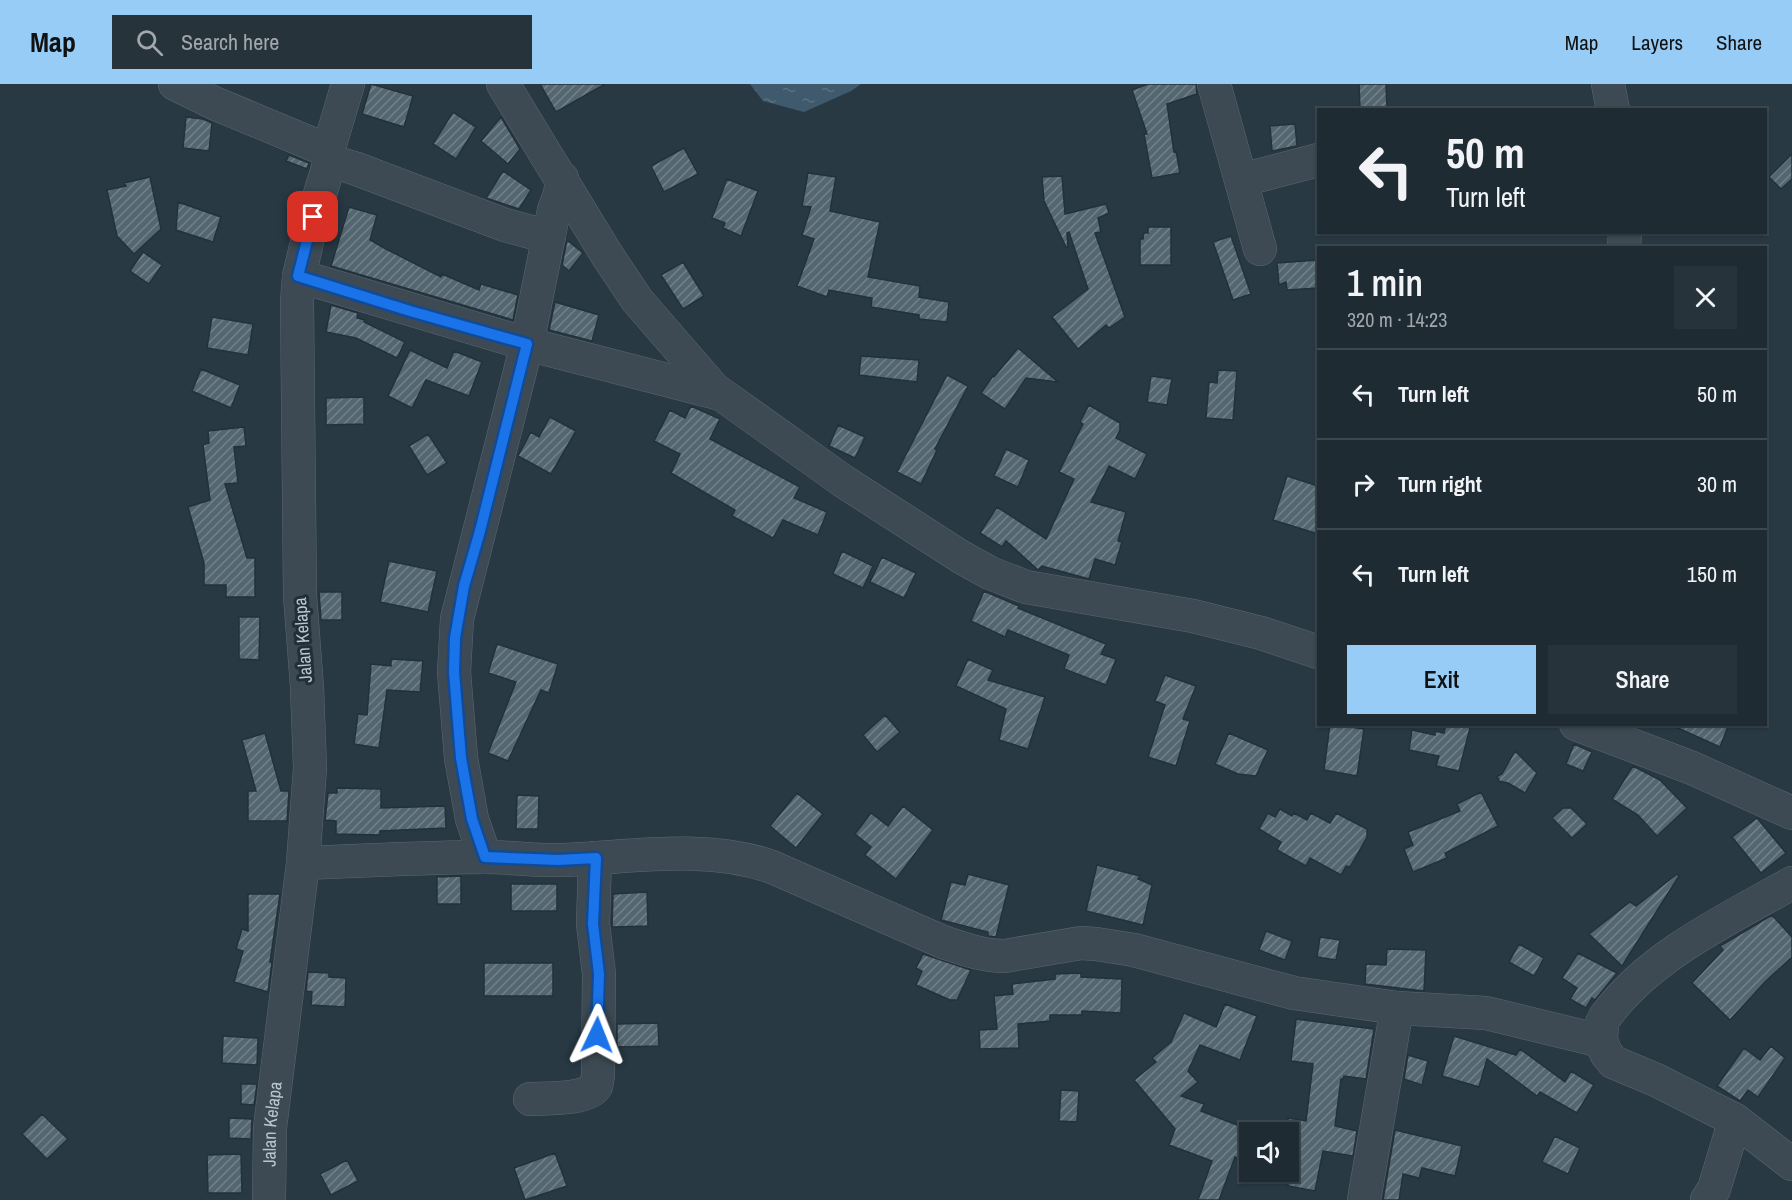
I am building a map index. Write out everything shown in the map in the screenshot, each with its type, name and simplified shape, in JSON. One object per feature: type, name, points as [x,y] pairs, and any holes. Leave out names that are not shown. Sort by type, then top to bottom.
[{"type":"street","points":[[175,84],[317,146],[329,155],[504,225],[549,237]]},
{"type":"street","name":"Jalan Kelapa","points":[[269,1200],[270,1128],[303,863],[310,768],[300,596],[297,456],[298,276],[348,84]]},
{"type":"street","points":[[503,84],[637,300],[714,389],[843,481],[961,557],[990,573],[1026,587],[1193,616],[1261,633],[1317,652]]},
{"type":"street","points":[[1214,84],[1260,249]]},
{"type":"street","points":[[1608,84],[1613,108]]},
{"type":"street","points":[[1242,180],[1317,160]]},
{"type":"street","points":[[485,857],[472,819],[461,758],[454,672],[455,638],[464,586],[527,344],[554,210],[560,194],[561,178]]},
{"type":"street","points":[[298,276],[527,344],[721,394]]},
{"type":"street","points":[[1581,726],[1692,768],[1792,813]]},
{"type":"street","points":[[303,863],[485,857],[558,860],[676,855],[731,856],[752,860],[972,952],[1005,956],[1072,944],[1096,944],[1134,950],[1294,993],[1397,1008],[1486,1013],[1601,1041]]},
{"type":"street","points":[[530,1099],[577,1096],[590,1092],[596,1087],[599,974],[593,924],[596,858]]},
{"type":"street","points":[[1792,883],[1727,919],[1652,969],[1630,988],[1605,1017],[1602,1023],[1601,1041],[1606,1053],[1618,1065],[1656,1080],[1736,1120],[1792,1164]]},
{"type":"street","points":[[1364,1200],[1397,1008]]},
{"type":"street","points":[[1707,1200],[1714,1189],[1736,1120]]},
{"type":"water","points":[[750,84],[861,84],[851,91],[804,112],[763,101]]},
{"type":"building","points":[[371,84],[413,96],[404,127],[362,114]]},
{"type":"building","points":[[540,84],[605,84],[556,112]]},
{"type":"building","points":[[1148,84],[1196,84],[1197,94],[1167,104],[1174,152],[1176,151],[1180,173],[1152,178],[1144,134],[1147,134],[1132,90]]},
{"type":"building","points":[[1359,84],[1386,84],[1387,108],[1360,108]]},
{"type":"building","points":[[453,112],[476,127],[456,159],[433,144]]},
{"type":"building","points":[[186,117],[203,119],[212,123],[209,151],[183,148]]},
{"type":"building","points":[[501,117],[520,149],[508,164],[481,141]]},
{"type":"building","points":[[1295,124],[1297,146],[1272,151],[1270,126]]},
{"type":"building","points":[[684,148],[698,174],[664,192],[651,166]]},
{"type":"building","points":[[1792,154],[1792,179],[1781,189],[1769,177]]},
{"type":"building","points":[[289,155],[309,163],[307,169],[286,161]]},
{"type":"building","points":[[503,171],[531,190],[519,209],[486,198]]},
{"type":"building","points":[[808,173],[836,177],[830,211],[880,222],[868,277],[920,286],[919,297],[949,302],[947,322],[919,319],[919,315],[871,307],[872,298],[829,290],[827,297],[797,286],[814,239],[802,235],[811,207],[802,206]]},
{"type":"building","points":[[1062,176],[1065,214],[1106,204],[1109,213],[1098,218],[1101,232],[1095,233],[1125,317],[1109,328],[1106,325],[1078,349],[1052,317],[1088,289],[1069,232],[1067,233],[1068,247],[1066,247],[1044,201],[1042,177]]},
{"type":"building","points":[[150,177],[161,229],[134,254],[117,236],[107,190]]},
{"type":"building","points":[[727,179],[758,191],[741,236],[723,228],[725,223],[712,218]]},
{"type":"building","points":[[178,202],[221,217],[213,242],[176,230]]},
{"type":"building","points":[[349,207],[377,215],[370,240],[386,249],[441,277],[442,274],[479,290],[481,284],[518,295],[513,320],[331,266]]},
{"type":"building","points":[[1148,227],[1171,227],[1171,265],[1140,265],[1140,239],[1143,239],[1144,233],[1148,233]]},
{"type":"building","points":[[1231,236],[1251,294],[1233,300],[1213,242]]},
{"type":"building","points":[[567,240],[583,253],[569,271],[562,265]]},
{"type":"building","points":[[143,252],[162,265],[149,284],[130,271]]},
{"type":"building","points":[[1317,260],[1317,288],[1287,290],[1286,282],[1279,285],[1277,263]]},
{"type":"building","points":[[683,262],[704,296],[683,309],[661,275]]},
{"type":"building","points":[[555,302],[599,315],[592,341],[549,330]]},
{"type":"building","points":[[331,305],[358,313],[357,318],[405,342],[397,358],[356,338],[326,332]]},
{"type":"building","points":[[212,317],[253,324],[248,355],[207,348]]},
{"type":"building","points":[[1018,348],[1058,382],[1026,378],[1005,409],[981,393]]},
{"type":"building","points":[[410,350],[447,368],[454,351],[482,362],[469,396],[426,380],[412,408],[388,396]]},
{"type":"building","points":[[861,356],[919,360],[917,382],[859,375]]},
{"type":"building","points":[[201,369],[240,385],[231,408],[192,391]]},
{"type":"building","points":[[1218,370],[1237,371],[1233,420],[1206,418],[1209,382],[1217,383]]},
{"type":"building","points":[[947,375],[968,386],[935,449],[937,450],[921,484],[897,472]]},
{"type":"building","points":[[1151,376],[1172,379],[1167,405],[1147,402]]},
{"type":"building","points":[[364,397],[364,424],[326,425],[326,398]]},
{"type":"building","points":[[1089,405],[1120,423],[1120,430],[1116,438],[1147,454],[1135,479],[1109,466],[1091,502],[1126,512],[1118,541],[1122,542],[1115,565],[1095,559],[1089,579],[1042,566],[1038,570],[1006,541],[1002,547],[980,533],[997,507],[1046,539],[1074,479],[1059,472],[1083,424],[1080,422]]},
{"type":"building","points":[[691,406],[720,419],[710,439],[800,487],[794,498],[827,512],[818,535],[783,520],[773,538],[732,516],[735,510],[671,473],[680,454],[654,441],[670,410],[685,418]]},
{"type":"building","points":[[550,417],[576,431],[551,474],[518,456],[531,432],[539,437]]},
{"type":"building","points":[[838,425],[865,437],[855,458],[829,446]]},
{"type":"building","points":[[244,427],[246,446],[234,447],[238,483],[225,484],[247,558],[255,558],[255,597],[226,597],[226,585],[204,585],[204,563],[188,507],[210,500],[203,445],[209,443],[208,431]]},
{"type":"building","points":[[428,434],[447,463],[427,475],[409,446]]},
{"type":"building","points":[[1006,449],[1029,460],[1018,487],[994,476]]},
{"type":"building","points":[[1287,476],[1317,486],[1317,534],[1273,520]]},
{"type":"building","points":[[842,551],[873,566],[863,588],[833,574]]},
{"type":"building","points":[[882,557],[916,573],[904,598],[870,582]]},
{"type":"building","points":[[389,561],[437,571],[428,612],[380,602]]},
{"type":"building","points":[[984,591],[1019,606],[1018,608],[1106,644],[1101,654],[1116,659],[1106,685],[1064,669],[1069,655],[1008,630],[1005,637],[971,621]]},
{"type":"building","points":[[319,592],[342,592],[342,620],[321,620]]},
{"type":"building","points":[[239,617],[260,617],[259,660],[239,659]]},
{"type":"building","points":[[497,644],[558,664],[549,693],[541,690],[508,761],[488,753],[516,682],[488,673]]},
{"type":"building","points":[[391,659],[423,661],[420,692],[387,690],[379,748],[354,744],[358,714],[367,715],[371,664],[391,666]]},
{"type":"building","points":[[968,659],[993,670],[988,680],[1045,697],[1028,749],[999,740],[1006,709],[956,686]]},
{"type":"building","points":[[1165,675],[1196,686],[1183,719],[1190,721],[1176,766],[1148,757],[1165,705],[1155,701]]},
{"type":"building","points":[[885,715],[900,732],[877,752],[863,735]]},
{"type":"building","points":[[1330,726],[1364,729],[1357,776],[1324,770]]},
{"type":"building","points":[[1446,726],[1470,726],[1459,771],[1436,766],[1439,756],[1409,750],[1412,730],[1435,735],[1435,731],[1444,733]]},
{"type":"building","points":[[1673,726],[1728,726],[1720,747]]},
{"type":"building","points":[[265,733],[281,791],[289,791],[287,821],[248,821],[248,791],[256,791],[242,740]]},
{"type":"building","points":[[1229,733],[1268,750],[1256,776],[1238,774],[1215,764]]},
{"type":"building","points":[[1574,744],[1592,752],[1583,771],[1566,764]]},
{"type":"building","points":[[1515,751],[1537,773],[1525,793],[1508,783],[1498,781],[1496,777],[1502,774]]},
{"type":"building","points":[[1633,766],[1660,780],[1687,808],[1657,836],[1638,815],[1612,799]]},
{"type":"building","points":[[337,788],[381,789],[381,808],[445,806],[446,828],[380,831],[380,835],[336,834],[336,821],[325,820],[328,793],[337,793]]},
{"type":"building","points":[[1481,792],[1498,826],[1445,853],[1447,858],[1413,872],[1404,849],[1413,845],[1408,832],[1460,811],[1457,804]]},
{"type":"building","points":[[797,793],[823,814],[796,848],[770,826]]},
{"type":"building","points":[[517,795],[539,796],[538,829],[516,829]]},
{"type":"building","points":[[903,806],[933,830],[896,879],[865,855],[871,847],[855,834],[871,813],[888,826]]},
{"type":"building","points":[[1563,808],[1571,808],[1587,824],[1572,838],[1552,818]]},
{"type":"building","points":[[1280,809],[1292,816],[1294,813],[1307,820],[1311,813],[1330,823],[1336,813],[1367,829],[1367,837],[1350,867],[1346,866],[1341,875],[1310,858],[1306,866],[1277,850],[1281,842],[1259,829],[1268,813],[1275,817]]},
{"type":"building","points":[[1757,818],[1786,853],[1761,873],[1732,837]]},
{"type":"building","points":[[1097,865],[1140,876],[1138,879],[1152,885],[1143,925],[1086,911]]},
{"type":"building","points":[[968,874],[1009,885],[996,937],[988,936],[988,932],[941,920],[951,882],[965,885]]},
{"type":"building","points":[[1677,874],[1679,876],[1622,966],[1589,934],[1630,902],[1636,906]]},
{"type":"building","points":[[461,876],[461,904],[437,904],[437,877]]},
{"type":"building","points":[[511,884],[557,884],[557,911],[511,911]]},
{"type":"building","points":[[647,892],[648,926],[612,927],[613,894]]},
{"type":"building","points":[[248,894],[280,894],[268,992],[234,982],[243,951],[236,949],[242,929],[248,931]]},
{"type":"building","points":[[1772,915],[1792,937],[1792,957],[1730,1020],[1692,983],[1723,950],[1720,946]]},
{"type":"building","points":[[1266,931],[1292,941],[1285,960],[1259,950]]},
{"type":"building","points":[[1320,937],[1340,940],[1336,960],[1317,957]]},
{"type":"building","points":[[1519,944],[1544,958],[1534,976],[1509,962]]},
{"type":"building","points":[[1387,949],[1426,950],[1424,991],[1365,984],[1366,964],[1386,965]]},
{"type":"building","points":[[1578,953],[1617,973],[1595,1000],[1592,998],[1586,1008],[1570,999],[1577,988],[1562,978]]},
{"type":"building","points":[[923,954],[971,970],[957,1000],[950,1000],[916,985],[922,971],[916,968]]},
{"type":"building","points":[[484,963],[553,963],[553,996],[484,996]]},
{"type":"building","points":[[308,972],[329,973],[329,977],[346,978],[345,1007],[311,1005],[312,992],[306,991]]},
{"type":"building","points":[[1081,973],[1081,977],[1122,979],[1121,1013],[1082,1011],[1082,1015],[1050,1015],[1050,1021],[1018,1024],[1019,1048],[980,1049],[979,1030],[997,1029],[994,996],[1013,994],[1012,984],[1055,979],[1055,974]]},
{"type":"building","points":[[1225,1004],[1257,1016],[1240,1060],[1200,1045],[1188,1071],[1198,1082],[1181,1096],[1204,1104],[1201,1111],[1239,1126],[1239,1159],[1235,1157],[1219,1200],[1198,1200],[1212,1161],[1169,1145],[1175,1129],[1134,1080],[1156,1062],[1152,1058],[1171,1042],[1184,1013],[1216,1027]]},
{"type":"building","points":[[1296,1019],[1374,1029],[1366,1079],[1344,1076],[1341,1079],[1335,1126],[1357,1131],[1353,1156],[1323,1151],[1315,1191],[1288,1186],[1288,1182],[1299,1182],[1299,1122],[1288,1122],[1288,1118],[1306,1121],[1313,1064],[1291,1061]]},
{"type":"building","points":[[658,1023],[659,1046],[617,1047],[617,1024]]},
{"type":"building","points":[[223,1036],[258,1038],[257,1065],[222,1063]]},
{"type":"building","points":[[1454,1036],[1516,1055],[1520,1049],[1565,1082],[1571,1071],[1594,1085],[1577,1113],[1540,1092],[1537,1096],[1487,1059],[1479,1087],[1442,1076]]},
{"type":"building","points":[[1771,1046],[1785,1058],[1758,1097],[1748,1090],[1740,1101],[1717,1086],[1744,1048],[1760,1060]]},
{"type":"building","points":[[1408,1055],[1428,1061],[1422,1085],[1404,1079]]},
{"type":"building","points":[[241,1084],[257,1084],[254,1105],[241,1104]]},
{"type":"building","points":[[1061,1090],[1079,1091],[1077,1122],[1059,1121]]},
{"type":"building","points":[[42,1114],[68,1139],[47,1159],[22,1134]]},
{"type":"building","points":[[229,1118],[252,1119],[251,1139],[229,1138]]},
{"type":"building","points":[[1395,1130],[1462,1146],[1455,1176],[1422,1168],[1419,1178],[1403,1174],[1399,1200],[1383,1200]]},
{"type":"building","points":[[1555,1136],[1580,1148],[1568,1174],[1542,1162]]},
{"type":"building","points":[[555,1153],[567,1186],[525,1200],[514,1168]]},
{"type":"building","points":[[241,1154],[242,1193],[208,1193],[207,1155]]},
{"type":"building","points":[[347,1160],[358,1181],[331,1195],[320,1174]]},
{"type":"route","points":[[313,217],[298,276],[527,344],[457,618],[454,672],[461,758],[472,819],[485,857],[558,860],[596,858],[593,924],[599,974],[597,1035]]}]
